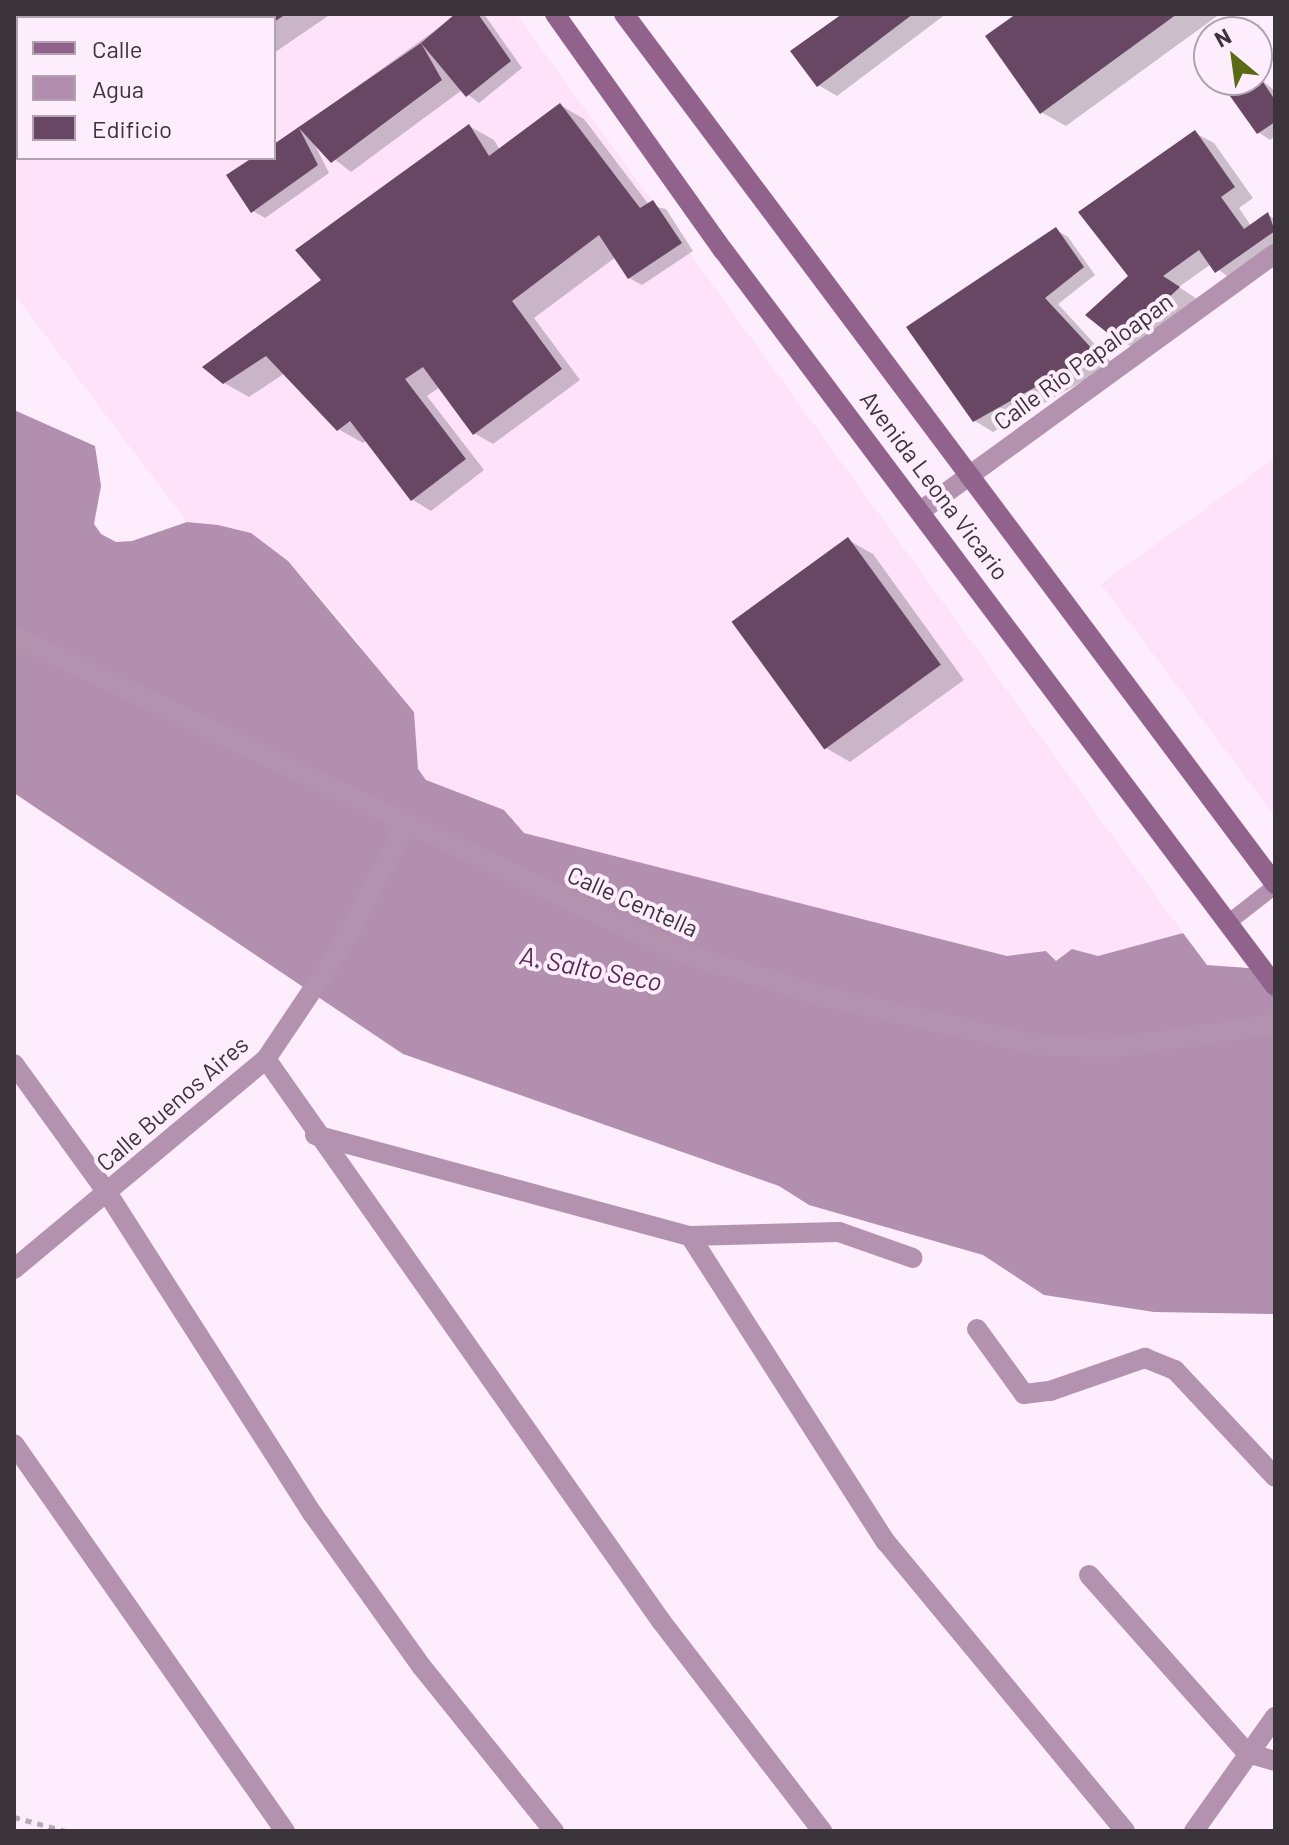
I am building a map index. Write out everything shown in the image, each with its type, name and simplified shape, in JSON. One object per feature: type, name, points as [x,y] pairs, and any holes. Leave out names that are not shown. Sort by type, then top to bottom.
[{"type":"street","name":"Avenida Leona Vicario","points":[[555,14],[723,250],[922,510],[1275,986]]},
{"type":"street","name":"Avenida Leona Vicario","points":[[624,14],[1275,885]]},
{"type":"street","name":"Calle Río Papaloapan","points":[[922,510],[1275,254]]},
{"type":"street","name":"Calle Centella","points":[[14,636],[678,952],[954,1029],[1038,1045],[1111,1048],[1275,1024]]},
{"type":"street","name":"Calle Buenos Aires","points":[[14,1269],[108,1194],[266,1059],[340,949],[406,825]]},
{"type":"street","points":[[266,1059],[315,1135],[661,1621],[822,1831]]},
{"type":"street","points":[[14,1064],[108,1194],[312,1513],[422,1667],[554,1831]]},
{"type":"street","points":[[315,1135],[690,1236],[839,1232],[913,1258]]},
{"type":"street","points":[[690,1236],[886,1542],[1125,1831]]},
{"type":"street","points":[[977,1329],[1024,1394],[1050,1391],[1145,1358],[1175,1370],[1275,1477]]},
{"type":"street","points":[[14,1444],[285,1831]]},
{"type":"street","points":[[1089,1575],[1247,1753],[1275,1761]]},
{"type":"street","points":[[1194,1831],[1275,1717]]},
{"type":"lane","points":[[1229,922],[1275,885]]},
{"type":"path","points":[[14,1817],[66,1831]]},
{"type":"shaded area","points":[[14,14],[516,14],[1183,933],[1098,956],[1073,949],[1056,961],[1046,951],[1007,956],[524,833],[504,811],[426,780],[418,770],[414,712],[367,659],[353,634],[288,561],[251,534],[187,522],[14,294]]},
{"type":"shaded area","points":[[1275,458],[1275,816],[1101,584]]},
{"type":"water","name":"A. Salto Seco","points":[[14,410],[95,446],[101,486],[94,524],[101,534],[116,542],[132,541],[187,522],[218,525],[251,533],[288,561],[414,712],[418,769],[426,780],[504,810],[524,833],[1007,956],[1046,951],[1056,961],[1072,949],[1098,956],[1183,933],[1207,965],[1275,970],[1275,1314],[1154,1312],[1044,1295],[983,1255],[809,1205],[779,1186],[403,1054],[14,793]]},
{"type":"building","points":[[117,14],[286,14],[276,21],[276,16]]},
{"type":"building","points":[[455,14],[478,14],[511,61],[466,97],[421,43]]},
{"type":"building","points":[[842,14],[913,14],[817,87],[790,51]]},
{"type":"building","points":[[1016,14],[1177,14],[1040,114],[985,36]]},
{"type":"building","points":[[421,43],[442,80],[331,163],[299,128],[318,165],[251,213],[226,175],[249,160],[276,160],[276,143]]},
{"type":"building","points":[[1230,96],[1272,96],[1275,122],[1257,134]]},
{"type":"building","points":[[560,103],[640,208],[653,200],[682,243],[628,279],[599,235],[512,301],[562,369],[473,435],[423,367],[405,379],[466,459],[411,501],[350,421],[337,431],[266,356],[223,384],[202,367],[321,280],[295,250],[469,124],[489,156]]},
{"type":"building","points":[[1195,130],[1235,187],[1221,197],[1244,229],[1268,212],[1275,231],[1215,273],[1199,250],[1163,276],[1180,287],[1120,343],[1085,315],[1128,276],[1078,212]]},
{"type":"building","points":[[1056,227],[1084,267],[1045,298],[1096,353],[973,422],[906,327]]},
{"type":"building","points":[[848,537],[941,665],[824,749],[732,622]]}]
